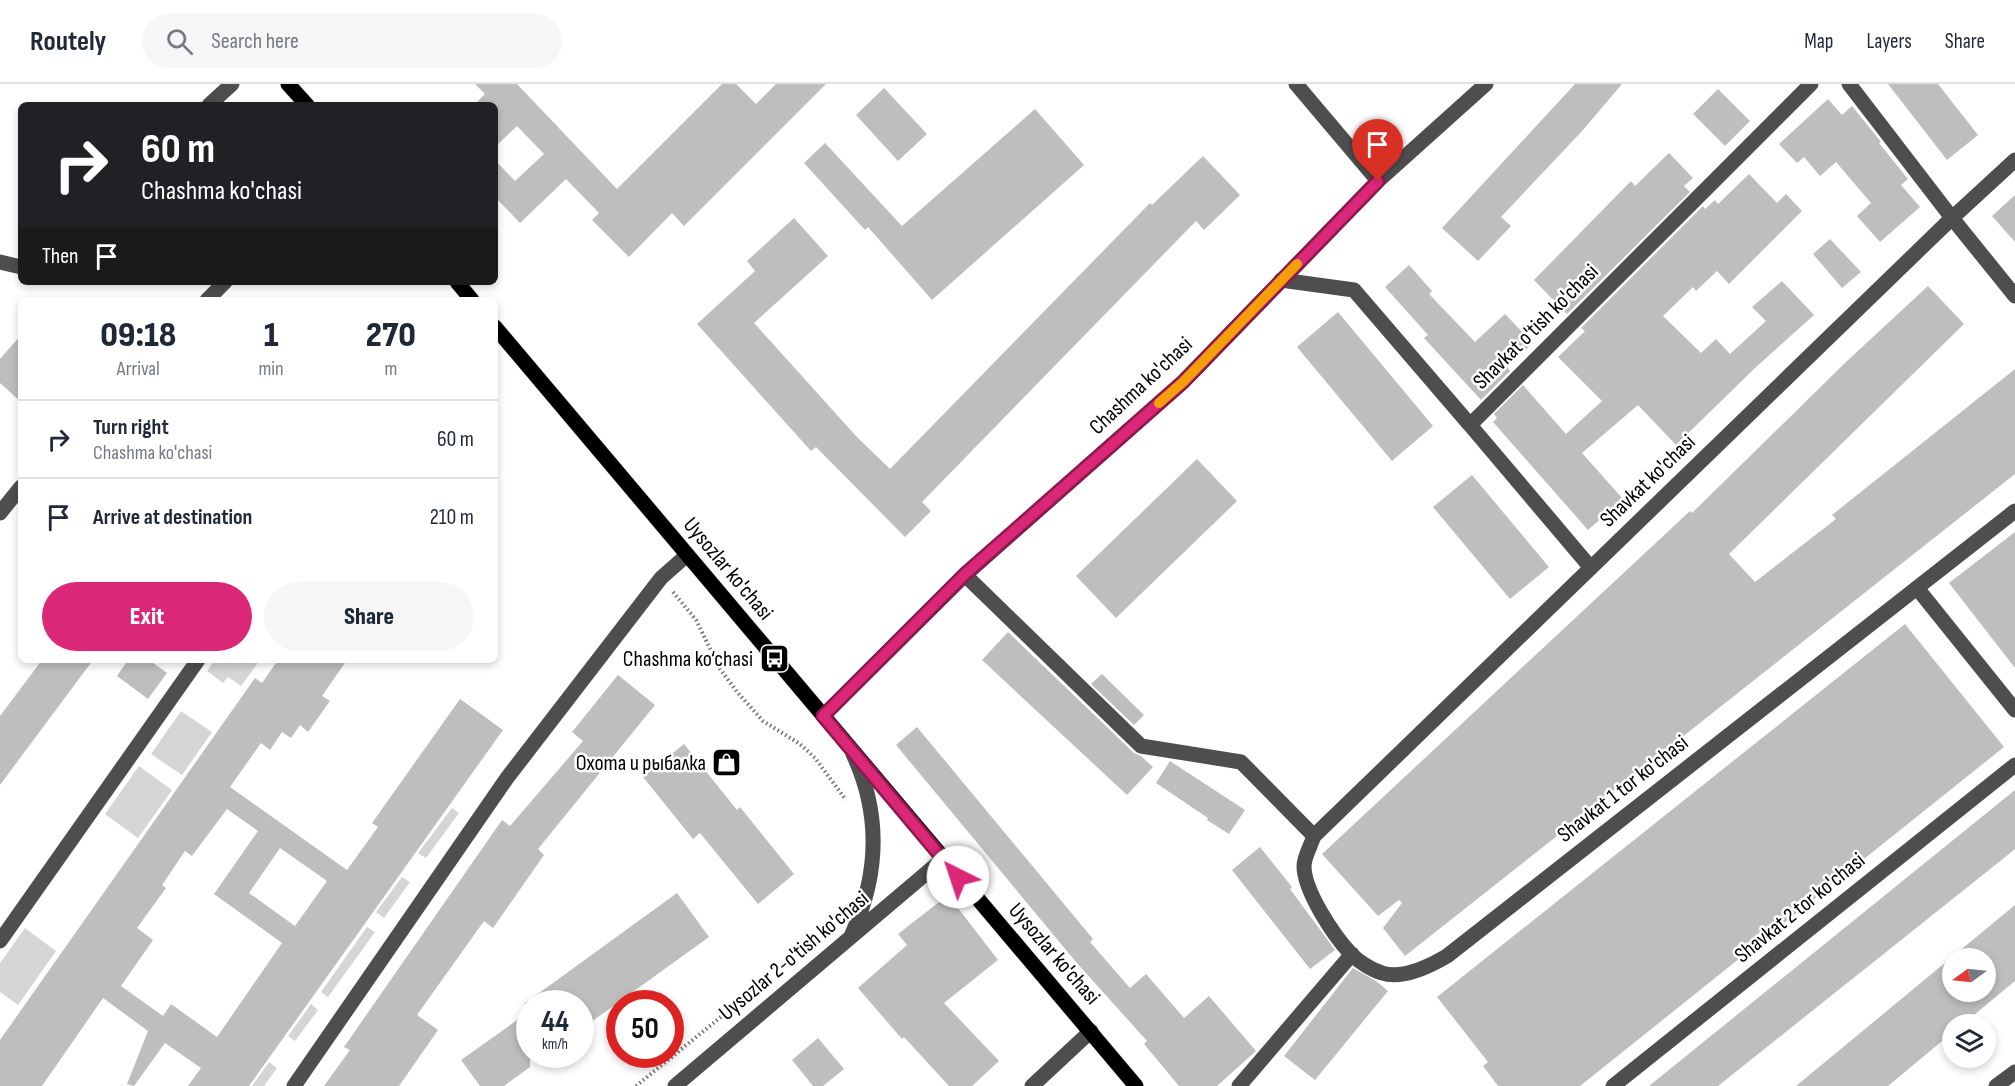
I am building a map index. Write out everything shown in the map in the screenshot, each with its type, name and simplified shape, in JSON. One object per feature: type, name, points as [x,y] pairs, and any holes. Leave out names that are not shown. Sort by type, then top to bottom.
[{"type":"main road","points":[[288,84],[304,102]]},
{"type":"main road","points":[[460,285],[470,297]]},
{"type":"main road","name":"Uysozlar ko'chasi","points":[[498,331],[1136,1086]]},
{"type":"street","points":[[212,102],[232,84]]},
{"type":"street","points":[[1296,84],[1378,181]]},
{"type":"street","name":"Chashma ko'chasi","points":[[823,716],[964,575],[1183,382],[1378,181],[1486,84]]},
{"type":"street","name":"Shavkat o'tish ko'chasi","points":[[1281,280],[1354,290],[1470,425],[1811,84]]},
{"type":"street","points":[[1849,84],[2015,296]]},
{"type":"street","name":"Shavkat ko'chasi","points":[[1314,836],[1952,218],[2015,160]]},
{"type":"street","points":[[0,262],[18,266]]},
{"type":"street","points":[[210,297],[222,285]]},
{"type":"street","points":[[1470,425],[1591,568]]},
{"type":"street","points":[[0,513],[18,491]]},
{"type":"street","name":"Shavkat 1 tor ko'chasi","points":[[1314,836],[1304,865],[1307,887],[1352,954],[1367,966],[1383,974],[1399,975],[1431,966],[1447,956],[2015,511]]},
{"type":"street","points":[[294,1086],[507,778],[661,578],[687,555]]},
{"type":"street","points":[[964,575],[1141,746],[1241,762],[1314,836]]},
{"type":"street","points":[[1917,588],[2015,710]]},
{"type":"street","points":[[0,942],[196,663]]},
{"type":"street","points":[[850,749],[861,772],[874,843],[873,868],[868,892],[850,938]]},
{"type":"street","name":"Shavkat 2 tor ko'chasi","points":[[1613,1086],[2015,765]]},
{"type":"street","name":"Uysozlar 2-o'tish ko'chasi","points":[[675,1086],[943,860]]},
{"type":"street","points":[[1239,1086],[1352,954]]},
{"type":"street","name":"Uysozlar ko'chasi","points":[[1032,1086],[1091,1031]]},
{"type":"street","points":[[1996,1086],[2015,1072]]},
{"type":"path","points":[[661,578],[696,620],[720,669],[738,693],[763,721],[800,744],[815,758],[846,800],[850,810]]},
{"type":"path","points":[[636,1086],[744,998]]},
{"type":"shaded area","points":[[213,663],[258,663],[241,686],[228,677],[223,683],[207,671]]},
{"type":"shaded area","points":[[181,711],[212,732],[182,775],[151,754]]},
{"type":"shaded area","points":[[139,766],[172,790],[138,838],[105,814]]},
{"type":"shaded area","points":[[452,808],[459,813],[426,858],[418,853]]},
{"type":"shaded area","points":[[402,877],[410,882],[384,918],[376,912]]},
{"type":"shaded area","points":[[367,927],[375,932],[328,997],[321,992]]},
{"type":"shaded area","points":[[25,928],[56,951],[18,1005],[0,992],[0,963]]},
{"type":"shaded area","points":[[311,1004],[318,1010],[295,1041],[288,1036]]},
{"type":"shaded area","points":[[269,1062],[277,1068],[264,1086],[252,1086]]},
{"type":"building","points":[[475,84],[517,84],[617,189],[722,84],[736,84],[756,104],[776,84],[826,84],[684,226],[672,213],[629,257],[592,220],[599,213],[566,179],[520,223],[498,200],[498,163],[515,181],[544,154],[517,126],[498,144],[498,102],[477,102],[485,94]]},
{"type":"building","points":[[1575,84],[1622,84],[1583,130],[1501,217],[1511,226],[1478,261],[1442,228]]},
{"type":"building","points":[[1888,84],[1938,84],[1978,135],[1947,160]]},
{"type":"building","points":[[884,88],[927,134],[898,161],[856,115]]},
{"type":"building","points":[[1718,89],[1750,121],[1725,146],[1693,114]]},
{"type":"building","points":[[1828,99],[1842,115],[1852,106],[1908,179],[1901,185],[1920,207],[1880,242],[1857,216],[1871,203],[1836,162],[1820,176],[1804,157],[1797,163],[1779,144]]},
{"type":"building","points":[[1035,109],[1084,165],[932,300],[868,227],[865,230],[804,163],[825,143],[902,226]]},
{"type":"building","points":[[1669,153],[1693,178],[1684,186],[1690,192],[1567,314],[1534,280],[1631,181],[1635,186]]},
{"type":"building","points":[[1203,156],[1240,195],[1204,230],[1196,221],[922,502],[931,511],[905,537],[816,447],[811,451],[697,324],[755,271],[747,261],[794,218],[828,256],[754,323],[856,436],[890,469],[1150,203],[1152,205]]},
{"type":"building","points":[[1749,174],[1777,203],[1786,194],[1802,211],[1729,284],[1717,271],[1696,291],[1693,287],[1663,316],[1701,353],[1716,339],[1730,354],[1766,321],[1752,307],[1782,281],[1814,315],[1755,368],[1676,445],[1638,405],[1582,453],[1623,499],[1588,530],[1493,422],[1497,418],[1494,414],[1523,385],[1566,434],[1602,401],[1558,357],[1585,331],[1581,328],[1703,206],[1705,209],[1715,200],[1718,204]]},
{"type":"building","points":[[2015,195],[2015,242],[1992,216]]},
{"type":"building","points":[[1830,239],[1861,272],[1842,288],[1813,254]]},
{"type":"building","points":[[1409,265],[1432,291],[1429,294],[1475,342],[1505,314],[1533,343],[1507,367],[1510,371],[1481,400],[1424,338],[1428,335],[1385,287]]},
{"type":"building","points":[[1928,286],[1964,324],[1729,554],[1755,582],[1836,519],[1832,515],[2015,369],[2015,474],[1405,956],[1383,928],[1402,903],[1399,900],[1378,916],[1322,854],[1690,511],[1692,513],[1847,361]]},
{"type":"building","points":[[1338,312],[1433,426],[1392,461],[1297,347]]},
{"type":"building","points":[[18,338],[18,399],[0,383],[0,359]]},
{"type":"building","points":[[1197,459],[1237,501],[1116,618],[1076,576]]},
{"type":"building","points":[[1472,475],[1549,567],[1510,599],[1433,507]]},
{"type":"building","points":[[2015,532],[2015,668],[1949,583]]},
{"type":"building","points":[[1905,624],[2004,747],[1580,1086],[1498,1086],[1483,1066],[1488,1062],[1437,997]]},
{"type":"building","points":[[1008,632],[1134,753],[1153,767],[1127,795],[982,660]]},
{"type":"building","points":[[40,663],[91,663],[0,785],[0,716]]},
{"type":"building","points":[[126,663],[153,663],[167,673],[148,699],[117,676]]},
{"type":"building","points":[[276,663],[345,663],[322,696],[330,701],[308,732],[300,725],[291,738],[282,732],[270,750],[261,743],[230,787],[347,870],[378,827],[372,823],[460,699],[503,730],[249,1086],[188,1086],[201,1068],[165,1043],[134,1086],[127,1084],[148,1031],[103,998],[42,1086],[0,1086],[0,1040],[255,678],[262,683]],"holes":[[[227,809],[258,831],[214,894],[282,943],[217,1037],[171,1004],[163,1016],[121,986],[153,940],[137,928],[166,888],[162,885],[185,851],[192,856]],[[280,848],[327,881],[295,926],[249,893]]]},
{"type":"building","points":[[1102,674],[1144,715],[1134,725],[1091,684]]},
{"type":"building","points":[[618,675],[655,705],[538,849],[544,855],[493,928],[484,921],[417,1015],[438,1030],[399,1086],[324,1086],[350,1050],[344,1047],[502,820],[510,826],[583,741],[572,732]]},
{"type":"building","points":[[917,727],[1093,939],[1090,942],[1130,988],[1146,974],[1184,1018],[1209,996],[1256,1051],[1217,1086],[1179,1086],[1144,1044],[1147,1041],[1076,962],[896,745]]},
{"type":"building","points":[[684,744],[737,810],[740,807],[794,874],[758,904],[700,833],[693,839],[643,777]]},
{"type":"building","points":[[1170,761],[1245,810],[1229,834],[1156,783]]},
{"type":"building","points":[[2015,790],[2015,849],[2004,858],[1718,1086],[1649,1086]]},
{"type":"building","points":[[1260,847],[1292,887],[1290,889],[1335,950],[1310,969],[1232,870]]},
{"type":"building","points":[[677,893],[709,937],[635,990],[606,990],[606,1011],[594,1020],[594,990],[543,990]]},
{"type":"building","points":[[948,895],[998,960],[944,1003],[999,1061],[972,1086],[949,1086],[904,1037],[902,1039],[858,988],[907,945],[898,934]]},
{"type":"building","points":[[2015,905],[2015,981],[1996,997],[1996,948],[1963,948]]},
{"type":"building","points":[[1942,965],[1942,1002],[1990,1002],[1975,1014],[1942,1014],[1942,1041],[1888,1086],[1796,1086]]},
{"type":"building","points":[[1353,968],[1388,991],[1315,1080],[1284,1056]]},
{"type":"building","points":[[516,1021],[516,1068],[529,1068],[504,1086],[480,1086],[461,1060]]},
{"type":"building","points":[[818,1038],[844,1069],[823,1086],[813,1086],[792,1060]]},
{"type":"slow traffic","points":[[1159,403],[1183,382],[1297,264]]},
{"type":"place","name":"Chashma ko‘chasi","points":[[774,659]]},
{"type":"place","name":"Охота и рыбалка","points":[[727,763]]},
{"type":"route","points":[[958,877],[823,716],[964,575],[1183,382],[1378,181]]}]
